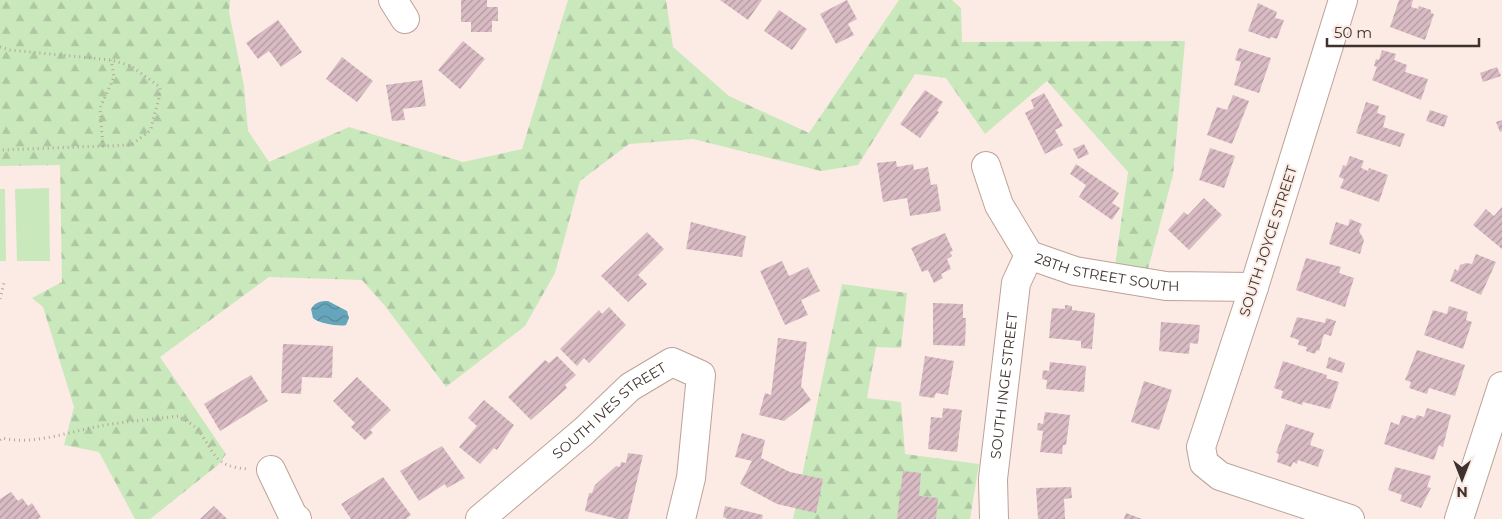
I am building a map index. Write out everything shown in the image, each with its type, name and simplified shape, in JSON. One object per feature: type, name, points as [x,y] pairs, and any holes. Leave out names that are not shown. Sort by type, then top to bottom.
[{"type":"street","name":"SOUTH JOYCE STREET","points":[[1343,0],[1254,287],[1201,447],[1204,464],[1220,476],[1350,519]]},
{"type":"street","name":"28TH STREET SOUTH","points":[[986,166],[999,205],[1030,254],[1075,271],[1166,286],[1254,287]]},
{"type":"street","name":"SOUTH INGE STREET","points":[[994,519],[992,479],[1016,283],[1030,254]]},
{"type":"street","name":"SOUTH IVES STREET","points":[[480,519],[584,431],[630,387],[672,362],[701,375],[691,478],[681,519]]},
{"type":"street","points":[[1459,519],[1502,386]]},
{"type":"street","points":[[272,470],[293,516],[297,519]]},
{"type":"path","points":[[0,47],[10,50],[111,60],[131,66],[160,87],[160,101],[152,115],[151,130],[130,145],[0,150]]},
{"type":"path","points":[[102,147],[100,108],[114,77],[111,60]]},
{"type":"path","points":[[0,299],[4,283]]},
{"type":"path","points":[[0,440],[2,438],[14,441],[29,440],[106,425],[179,416],[195,428],[209,450],[224,464],[234,468],[272,470]]},
{"type":"green space","points":[[0,0],[230,0],[229,12],[244,86],[248,131],[269,162],[349,127],[463,162],[522,149],[568,0],[666,0],[673,47],[729,96],[809,133],[899,0],[952,0],[961,8],[962,42],[1185,41],[1173,175],[1148,269],[1115,266],[1128,172],[1047,81],[985,134],[946,78],[915,74],[858,165],[821,171],[693,139],[629,144],[580,181],[555,273],[525,326],[446,387],[385,306],[362,280],[269,277],[160,357],[226,454],[218,465],[150,519],[135,519],[99,452],[64,445],[74,407],[43,307],[32,298],[62,282],[60,165],[0,166]]},
{"type":"green space","points":[[49,188],[50,261],[17,261],[15,189]]},
{"type":"green space","points":[[0,189],[5,189],[6,261],[0,261]]},
{"type":"green space","points":[[842,284],[907,293],[901,348],[876,347],[867,398],[901,402],[905,454],[979,464],[970,519],[793,519]]},
{"type":"water","points":[[328,301],[347,311],[349,318],[346,325],[329,324],[313,318],[311,309],[314,305],[318,302]]},
{"type":"building","points":[[461,0],[487,0],[487,7],[498,7],[498,21],[492,21],[492,32],[471,32],[471,22],[461,22]]},
{"type":"building","points":[[720,0],[762,0],[748,20]]},
{"type":"building","points":[[847,0],[857,19],[848,24],[854,35],[836,44],[820,14]]},
{"type":"building","points":[[1399,0],[1413,0],[1411,7],[1418,9],[1419,6],[1431,10],[1431,13],[1434,14],[1425,40],[1390,27]]},
{"type":"building","points":[[1258,3],[1277,12],[1275,18],[1284,20],[1277,39],[1271,37],[1270,39],[1248,31]]},
{"type":"building","points":[[779,10],[807,29],[792,50],[764,31]]},
{"type":"building","points":[[278,20],[302,52],[281,67],[269,51],[258,59],[246,43]]},
{"type":"building","points":[[463,41],[485,59],[460,89],[438,70]]},
{"type":"building","points":[[1239,48],[1271,58],[1259,93],[1234,85],[1241,62],[1235,60]]},
{"type":"building","points":[[1382,50],[1396,54],[1394,60],[1407,65],[1405,72],[1428,79],[1421,100],[1372,80],[1377,67],[1374,66],[1376,59],[1379,60]]},
{"type":"building","points":[[342,57],[373,81],[357,102],[326,79]]},
{"type":"building","points":[[1497,67],[1501,76],[1483,82],[1480,73]]},
{"type":"building","points":[[422,80],[426,106],[403,109],[405,120],[392,121],[386,85]]},
{"type":"building","points":[[925,90],[943,102],[937,111],[939,112],[920,138],[900,124]]},
{"type":"building","points":[[1044,93],[1063,126],[1055,130],[1063,145],[1045,154],[1025,113],[1034,108],[1031,100]]},
{"type":"building","points":[[1233,95],[1249,101],[1232,144],[1207,135],[1217,107],[1227,110]]},
{"type":"building","points":[[1366,102],[1379,106],[1377,113],[1386,116],[1383,127],[1405,134],[1400,147],[1356,133]]},
{"type":"building","points":[[1430,110],[1448,116],[1444,127],[1426,121]]},
{"type":"building","points":[[1502,120],[1502,131],[1500,132],[1496,122]]},
{"type":"building","points":[[1084,144],[1089,154],[1078,159],[1073,149]]},
{"type":"building","points":[[1210,148],[1235,156],[1224,188],[1199,180]]},
{"type":"building","points":[[1350,156],[1364,161],[1361,168],[1368,171],[1369,168],[1388,175],[1379,202],[1340,188],[1344,179],[1339,177],[1343,165],[1346,166]]},
{"type":"building","points":[[896,161],[897,167],[913,164],[914,170],[928,167],[931,185],[937,184],[941,211],[910,216],[907,198],[883,202],[877,163]]},
{"type":"building","points":[[1076,164],[1119,193],[1112,203],[1120,208],[1112,220],[1079,197],[1086,185],[1070,174]]},
{"type":"building","points":[[1204,198],[1222,215],[1189,250],[1168,230],[1184,212],[1188,215]]},
{"type":"building","points":[[1502,207],[1502,249],[1473,225],[1486,209],[1494,216]]},
{"type":"building","points":[[1350,219],[1362,224],[1359,231],[1364,240],[1360,254],[1329,244],[1336,222],[1348,226]]},
{"type":"building","points":[[691,222],[746,236],[742,257],[686,249]]},
{"type":"building","points":[[647,232],[664,249],[638,275],[647,284],[628,302],[601,276]]},
{"type":"building","points":[[945,233],[953,251],[950,252],[952,256],[947,259],[951,269],[941,274],[943,278],[934,283],[928,270],[922,272],[911,248]]},
{"type":"building","points":[[1476,254],[1496,262],[1481,295],[1450,281],[1455,269],[1458,271],[1460,265],[1472,264]]},
{"type":"building","points":[[1306,258],[1341,267],[1339,273],[1354,278],[1345,307],[1296,290]]},
{"type":"building","points":[[782,261],[789,276],[808,267],[820,291],[801,300],[808,315],[785,325],[760,271]]},
{"type":"building","points":[[933,303],[963,304],[963,318],[966,318],[965,346],[933,345]]},
{"type":"building","points":[[1065,305],[1072,306],[1072,310],[1095,313],[1092,349],[1081,348],[1081,341],[1049,338],[1052,308],[1065,309]]},
{"type":"building","points":[[1449,306],[1468,312],[1466,320],[1472,322],[1463,349],[1424,335],[1433,310],[1447,314]]},
{"type":"building","points":[[609,307],[626,325],[589,363],[584,358],[577,366],[560,349],[599,310],[602,314]]},
{"type":"building","points":[[1297,317],[1325,323],[1326,318],[1336,321],[1331,336],[1324,334],[1319,351],[1317,350],[1315,354],[1306,351],[1307,347],[1298,345],[1299,340],[1290,337]]},
{"type":"building","points":[[1161,322],[1200,325],[1198,344],[1190,343],[1189,354],[1159,351]]},
{"type":"building","points":[[778,338],[807,342],[801,386],[811,400],[784,421],[759,415],[765,393],[771,395]]},
{"type":"building","points":[[283,344],[333,346],[332,378],[302,377],[301,394],[281,393]]},
{"type":"building","points":[[1417,350],[1465,365],[1455,396],[1429,388],[1427,394],[1409,388],[1411,382],[1405,380]]},
{"type":"building","points":[[557,356],[576,375],[565,385],[567,388],[531,420],[508,397],[545,360],[549,363]]},
{"type":"building","points":[[925,356],[954,361],[948,395],[936,393],[934,398],[919,396]]},
{"type":"building","points":[[1329,357],[1345,363],[1342,373],[1326,368]]},
{"type":"building","points":[[1283,361],[1327,375],[1326,378],[1339,382],[1330,409],[1303,402],[1302,405],[1281,398],[1283,391],[1274,388]]},
{"type":"building","points":[[1050,362],[1086,366],[1084,392],[1046,389],[1047,380],[1042,379],[1043,370],[1049,371]]},
{"type":"building","points":[[251,375],[268,401],[220,431],[204,404]]},
{"type":"building","points":[[357,377],[391,410],[370,430],[373,433],[365,440],[351,427],[355,423],[333,401]]},
{"type":"building","points":[[1144,381],[1172,390],[1159,430],[1131,422]]},
{"type":"building","points":[[484,400],[514,425],[497,450],[494,448],[480,464],[459,447],[477,426],[468,418]]},
{"type":"building","points":[[943,408],[962,410],[957,452],[928,449],[931,417],[942,418]]},
{"type":"building","points":[[1427,408],[1451,415],[1443,447],[1439,445],[1434,460],[1384,444],[1391,422],[1399,425],[1402,415],[1415,419],[1417,415],[1424,417]]},
{"type":"building","points":[[1045,412],[1070,415],[1066,445],[1063,445],[1062,454],[1040,452],[1043,431],[1037,430],[1038,423],[1043,424]]},
{"type":"building","points":[[1286,424],[1314,433],[1310,445],[1324,450],[1318,467],[1298,460],[1297,464],[1293,462],[1291,467],[1277,462],[1279,454],[1276,453]]},
{"type":"building","points":[[742,433],[765,440],[761,458],[790,472],[823,479],[816,513],[777,504],[740,484],[752,461],[735,457]]},
{"type":"building","points":[[442,446],[465,478],[447,488],[445,484],[419,501],[400,471]]},
{"type":"building","points":[[628,453],[643,455],[628,519],[618,519],[585,511],[589,493],[592,493],[595,485],[616,466],[620,467],[621,462],[626,463]]},
{"type":"building","points":[[1395,467],[1431,476],[1427,487],[1431,488],[1421,508],[1400,501],[1402,495],[1388,490]]},
{"type":"building","points":[[903,471],[921,473],[919,496],[938,498],[936,519],[897,519]]},
{"type":"building","points":[[383,477],[411,515],[406,519],[351,519],[341,504]]},
{"type":"building","points":[[1071,487],[1072,498],[1064,499],[1065,519],[1038,519],[1036,488]]},
{"type":"building","points":[[11,492],[18,501],[22,498],[28,506],[32,503],[41,517],[38,519],[0,519],[0,499]]},
{"type":"building","points":[[214,506],[227,519],[200,519]]},
{"type":"building","points":[[725,506],[763,515],[762,519],[728,519],[723,517]]},
{"type":"building","points":[[1126,513],[1142,519],[1124,519]]}]
